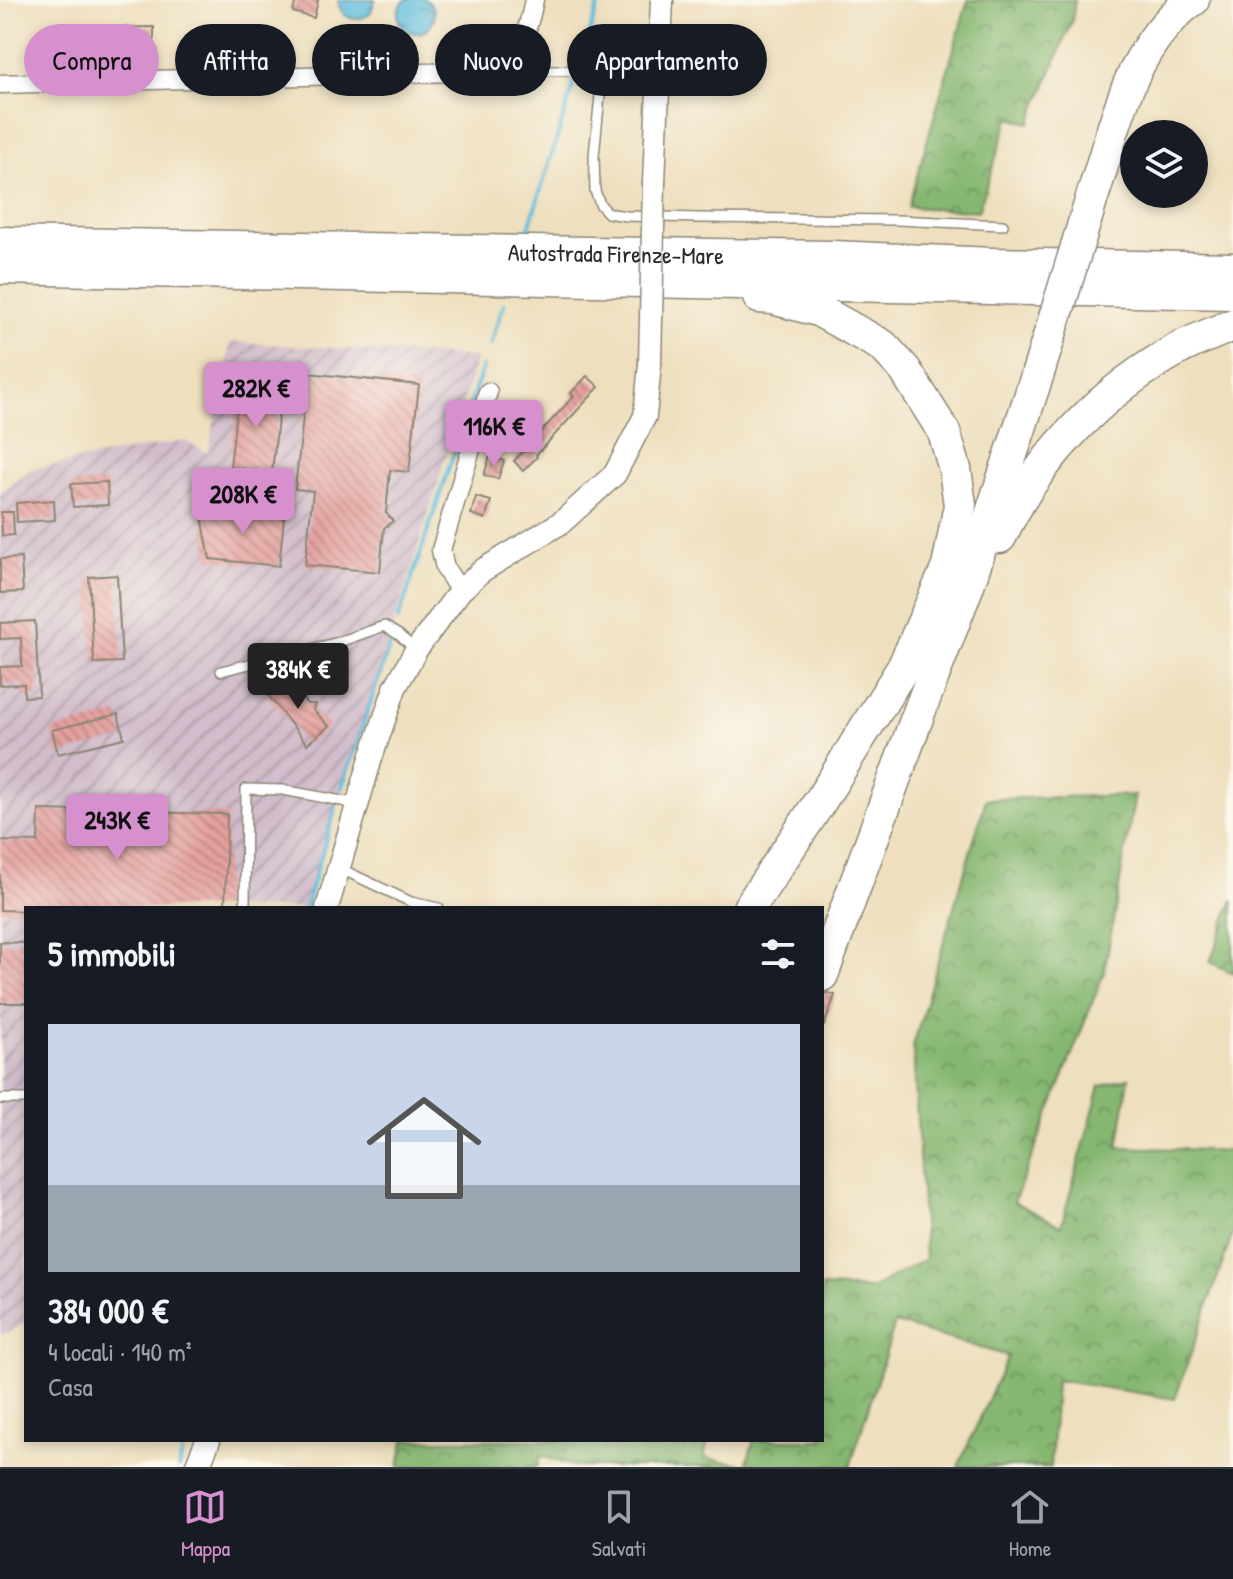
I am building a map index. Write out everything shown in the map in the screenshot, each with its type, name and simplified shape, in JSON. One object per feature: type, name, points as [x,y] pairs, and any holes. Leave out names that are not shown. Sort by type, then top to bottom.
[{"type":"highway","points":[[824,970],[968,585],[1089,186],[1122,65],[1139,37],[1172,0]]},
{"type":"highway","points":[[1089,186],[1134,71],[1166,24],[1193,0]]},
{"type":"highway","name":"Autostrada Firenze-Mare","points":[[0,243],[832,257],[1233,269]]},
{"type":"highway","points":[[832,257],[1038,248],[1233,252]]},
{"type":"highway","name":"Autostrada Firenze-Mare","points":[[0,268],[1233,293]]},
{"type":"highway","points":[[300,273],[555,292],[773,298],[818,310],[883,346],[905,370],[944,432],[955,469],[960,505],[948,567],[903,668]]},
{"type":"highway","points":[[921,707],[1010,517],[1042,467],[1075,426],[1134,377],[1182,347],[1233,325]]},
{"type":"highway","points":[[750,906],[821,800],[947,593],[1032,371]]},
{"type":"street","points":[[527,24],[534,0]]},
{"type":"street","points":[[328,906],[395,688],[416,650],[460,591],[483,570],[562,522],[615,474],[645,416],[650,364],[662,0]]},
{"type":"street","points":[[0,84],[435,73]]},
{"type":"street","points":[[460,591],[445,568],[441,550],[488,392]]},
{"type":"lane","points":[[551,71],[596,70],[602,75],[594,156],[595,191],[608,213],[626,216],[897,220],[1003,225]]},
{"type":"lane","points":[[221,671],[339,642],[384,626],[416,650]]},
{"type":"lane","points":[[245,906],[246,789],[283,790],[358,804]]},
{"type":"lane","points":[[339,868],[411,902],[430,906]]},
{"type":"lane","points":[[0,1099],[24,1099]]},
{"type":"shaded area","points":[[231,342],[477,357],[306,906],[24,906],[24,1324],[0,1336],[0,492],[32,469],[105,455],[184,441],[208,453]]},
{"type":"green space","points":[[968,0],[1075,0],[1072,21],[1030,123],[1009,118],[978,211],[908,207]]},
{"type":"green space","points":[[1135,795],[1104,973],[1014,1202],[1061,1226],[1100,1086],[1129,1078],[1118,1147],[1233,1151],[1233,1233],[1175,1399],[1056,1380],[1051,1467],[958,1467],[1008,1356],[895,1323],[850,1467],[577,1467],[541,1456],[537,1467],[399,1467],[404,1442],[708,1442],[704,1458],[746,1465],[753,1442],[824,1442],[824,1287],[871,1289],[925,1259],[913,1046],[986,799]]},
{"type":"green space","points":[[1233,899],[1233,973],[1210,962]]},
{"type":"water","points":[[409,-1],[423,-1],[434,15],[423,31],[419,32],[419,24],[400,22],[400,8]]},
{"type":"water","points":[[338,0],[375,0],[370,14],[354,19],[345,15]]},
{"type":"building","points":[[296,0],[318,0],[314,18],[293,12]]},
{"type":"building","points":[[308,373],[419,385],[409,472],[390,470],[386,513],[393,521],[384,528],[380,572],[305,565],[313,491],[295,489]]},
{"type":"building","points":[[587,376],[599,387],[523,471],[514,461],[574,396],[571,393]]},
{"type":"building","points":[[239,388],[281,393],[272,472],[230,467]]},
{"type":"building","points":[[509,404],[530,411],[520,438],[499,431]]},
{"type":"building","points":[[490,456],[504,461],[498,479],[484,475]]},
{"type":"building","points":[[107,482],[108,505],[73,507],[71,484]]},
{"type":"building","points":[[476,497],[491,501],[485,519],[471,514]]},
{"type":"building","points":[[54,500],[55,520],[17,522],[16,503]]},
{"type":"building","points":[[200,506],[284,518],[279,566],[210,559]]},
{"type":"building","points":[[1,512],[13,512],[14,535],[2,536]]},
{"type":"building","points":[[21,558],[23,592],[0,593],[0,559]]},
{"type":"building","points":[[117,575],[122,662],[94,663],[89,577]]},
{"type":"building","points":[[35,621],[39,696],[24,697],[24,684],[0,685],[0,667],[22,666],[22,663],[21,638],[0,639],[0,623]]},
{"type":"building","points":[[286,678],[307,704],[315,704],[313,710],[329,726],[307,744],[267,694]]},
{"type":"building","points":[[118,714],[124,738],[58,754],[52,730]]},
{"type":"building","points":[[39,810],[227,814],[225,906],[24,906],[24,911],[0,910],[0,841],[38,842]]},
{"type":"building","points":[[0,942],[24,943],[24,1003],[0,1003]]},
{"type":"building","points":[[824,994],[835,995],[824,1026]]},
{"type":"waterway","points":[[526,237],[600,0]]},
{"type":"waterway","points":[[490,345],[504,304]]},
{"type":"waterway","points":[[398,620],[483,366]]},
{"type":"waterway","points":[[342,788],[390,644]]},
{"type":"waterway","points":[[306,906],[336,807]]},
{"type":"waterway","points":[[179,1467],[185,1442]]}]
